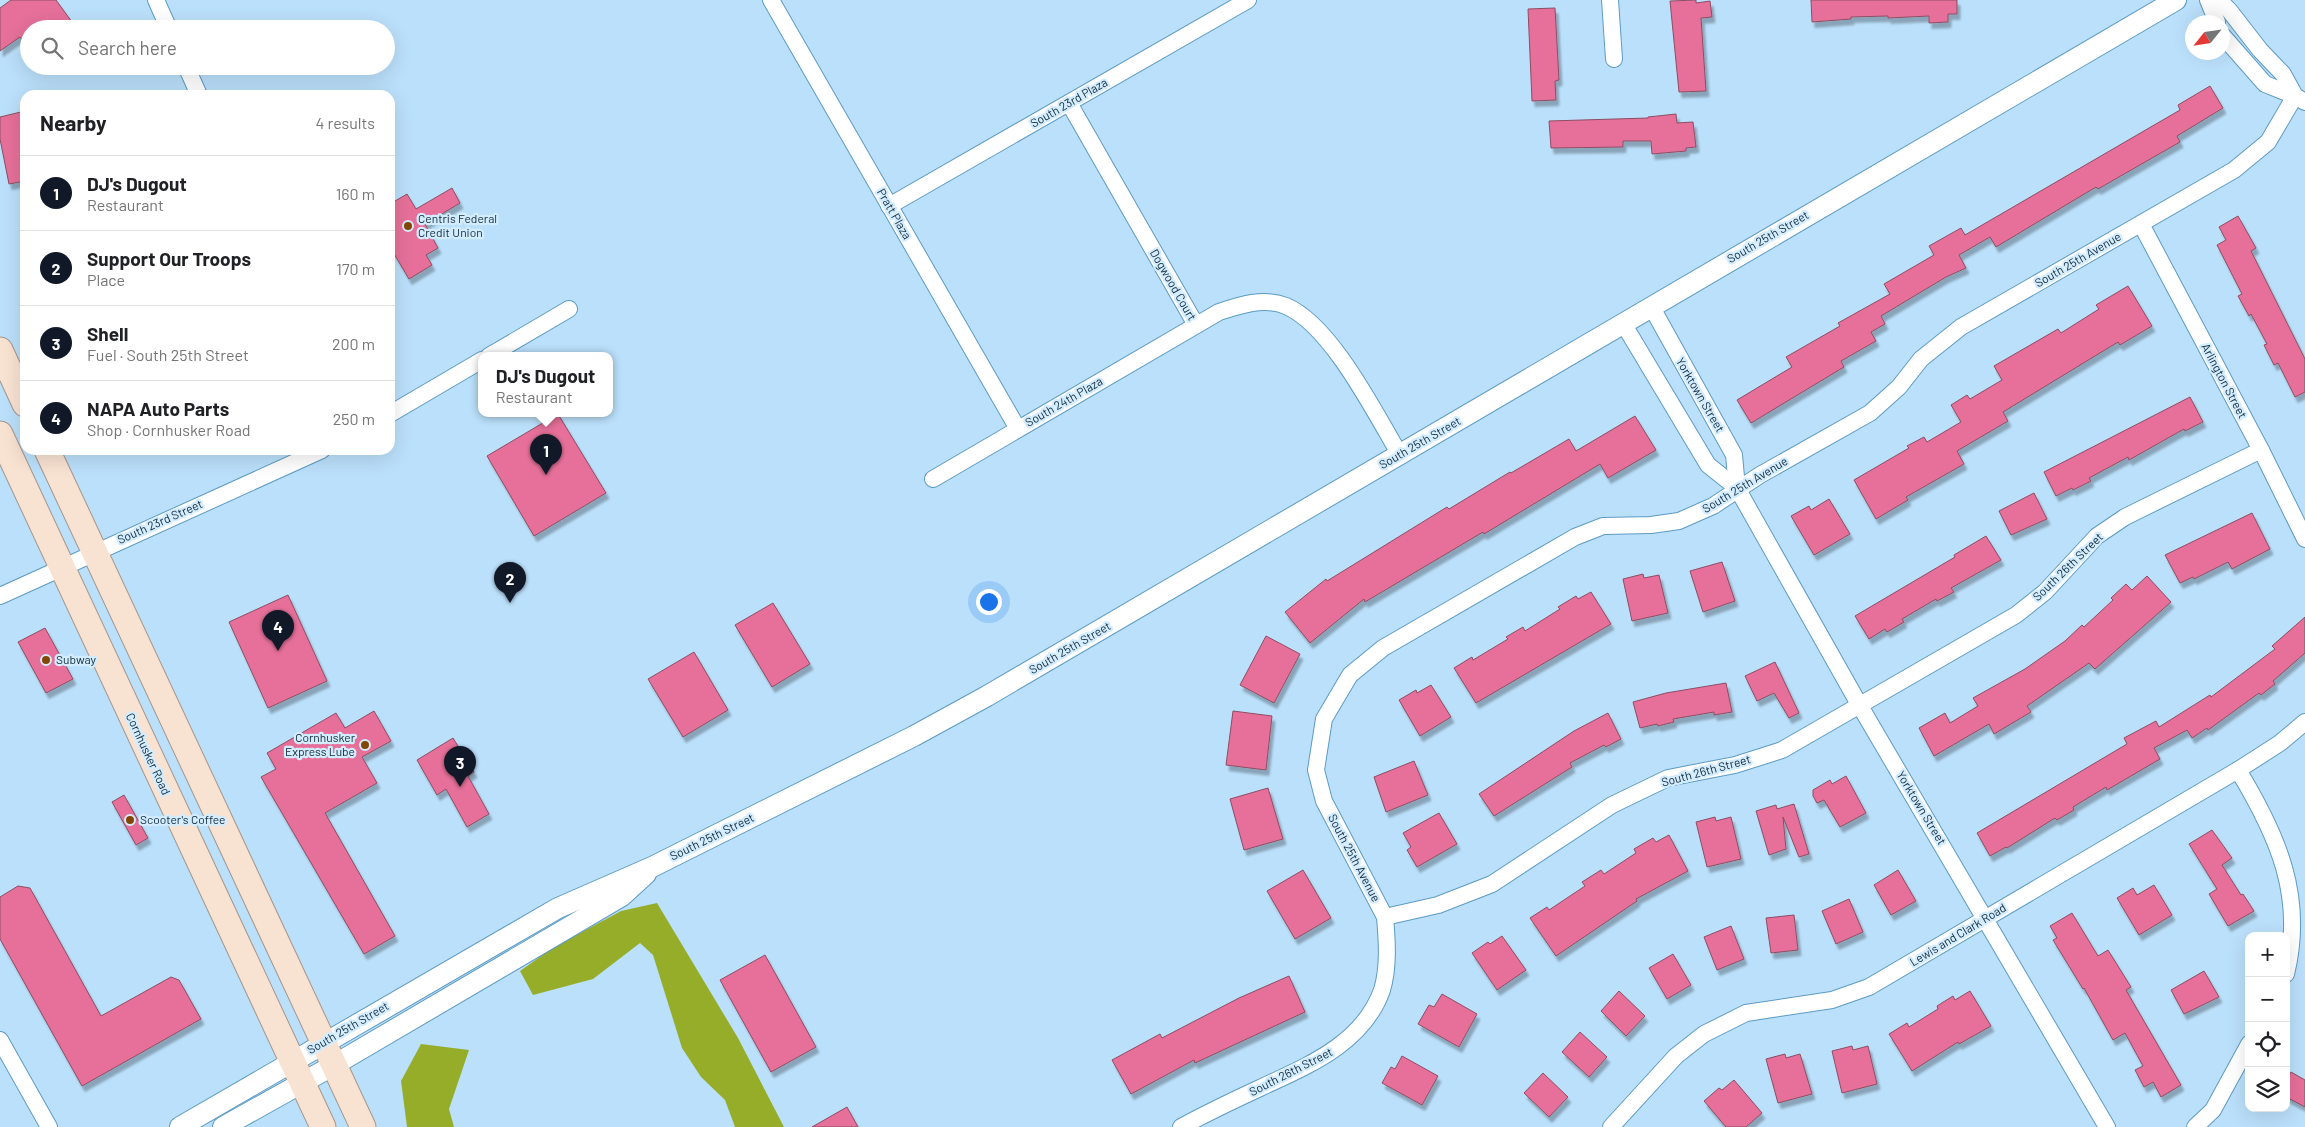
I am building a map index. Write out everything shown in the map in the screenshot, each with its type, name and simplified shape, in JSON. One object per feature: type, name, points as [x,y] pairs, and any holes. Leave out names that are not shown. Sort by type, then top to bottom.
[{"type":"main road","points":[[0,350],[20,393]]},
{"type":"main road","name":"Cornhusker Road","points":[[0,434],[323,1127]]},
{"type":"main road","points":[[49,455],[363,1127]]},
{"type":"street","points":[[156,0],[165,20]]},
{"type":"street","name":"Pratt Plaza","points":[[771,0],[1018,429]]},
{"type":"street","name":"South 23rd Plaza","points":[[890,206],[1248,0]]},
{"type":"street","points":[[1610,0],[1614,59]]},
{"type":"street","name":"South 25th Street","points":[[180,1127],[323,1042],[558,908],[652,866],[963,710],[2176,0]]},
{"type":"street","points":[[2208,0],[2214,15]]},
{"type":"street","points":[[2219,0],[2260,50],[2283,74],[2300,99]]},
{"type":"street","points":[[2230,44],[2265,84],[2300,99]]},
{"type":"street","points":[[190,75],[198,90]]},
{"type":"street","name":"South 25th Avenue","points":[[1385,917],[1324,801],[1316,770],[1324,719],[1350,675],[1383,648],[1574,537],[1603,526],[1651,525],[1679,521],[1713,506],[1737,488],[1870,413],[1899,387],[1921,359],[1961,327],[2234,170],[2268,142],[2300,99]]},
{"type":"street","name":"Dogwood Court","points":[[1069,103],[1196,325],[1218,312],[1242,304],[1265,302],[1286,306],[1307,320],[1326,338],[1400,455]]},
{"type":"street","name":"Arlington Street","points":[[2141,224],[2261,450],[2305,539]]},
{"type":"street","name":"Yorktown Street","points":[[1651,306],[1734,455],[1737,488]]},
{"type":"street","points":[[496,352],[569,310]]},
{"type":"street","name":"Yorktown Street","points":[[1622,323],[1708,465],[1737,488],[1860,706],[2107,1127]]},
{"type":"street","name":"South 24th Plaza","points":[[932,479],[1196,325]]},
{"type":"street","points":[[395,411],[478,362]]},
{"type":"street","name":"South 26th Street","points":[[1181,1127],[1309,1065],[1337,1048],[1357,1030],[1371,1011],[1382,989],[1387,941],[1385,917],[1438,905],[1492,884],[1612,805],[1668,778],[1735,764],[1782,750],[2016,615],[2045,592],[2097,536],[2125,517],[2261,450]]},
{"type":"street","name":"South 23rd Street","points":[[0,596],[311,455]]},
{"type":"street","name":"Lewis and Clark Road","points":[[1611,1127],[1676,1056],[1704,1034],[1746,1013],[1832,1000],[1869,988],[2238,770],[2280,743],[2305,722]]},
{"type":"street","points":[[2238,770],[2290,859],[2301,893],[2303,927],[2294,960],[2290,967]]},
{"type":"street","name":"South 25th Street","points":[[223,1127],[334,1065],[622,896],[639,883],[652,866]]},
{"type":"street","points":[[0,1040],[49,1127]]},
{"type":"street","points":[[2195,1127],[2213,1110],[2245,1051]]},
{"type":"green space","points":[[657,903],[738,1038],[784,1127],[735,1127],[725,1100],[701,1077],[682,1048],[653,955],[640,943],[593,979],[533,995],[520,971],[554,947],[621,911]]},
{"type":"green space","points":[[421,1044],[469,1050],[449,1109],[454,1127],[407,1127],[401,1081]]},
{"type":"building","points":[[11,0],[56,0],[70,20],[20,20],[20,37],[0,51],[0,8]]},
{"type":"building","points":[[1696,0],[1696,3],[1710,1],[1712,17],[1701,18],[1706,91],[1679,92],[1670,1]]},
{"type":"building","points":[[1811,0],[1957,0],[1957,14],[1948,14],[1948,22],[1929,23],[1929,16],[1888,18],[1888,16],[1851,17],[1851,19],[1812,22]]},
{"type":"building","points":[[1555,8],[1559,80],[1555,81],[1556,100],[1532,101],[1528,9]]},
{"type":"building","points":[[2210,86],[2223,108],[2177,136],[2180,142],[2098,189],[2096,187],[1996,247],[1990,237],[1959,255],[1966,268],[1946,277],[1881,316],[1885,324],[1871,332],[1876,341],[1841,361],[1844,367],[1751,423],[1737,400],[1792,367],[1786,357],[1840,326],[1838,323],[1890,294],[1884,284],[1934,255],[1929,246],[1961,228],[1965,235],[2180,110],[2178,105]]},
{"type":"building","points":[[20,112],[20,182],[9,184],[0,139],[0,117]]},
{"type":"building","points":[[1676,114],[1677,123],[1693,122],[1696,147],[1686,148],[1686,151],[1652,154],[1651,141],[1623,141],[1623,147],[1551,148],[1549,121],[1648,118]]},
{"type":"building","name":"Centris Federal Credit Union","points":[[452,188],[460,203],[425,224],[438,248],[426,255],[432,265],[409,279],[395,255],[395,201],[407,194],[416,209]]},
{"type":"building","points":[[2238,216],[2256,248],[2251,251],[2305,359],[2305,392],[2295,397],[2278,363],[2274,365],[2264,345],[2267,344],[2251,314],[2249,316],[2238,296],[2242,294],[2217,245],[2226,240],[2219,227]]},
{"type":"building","points":[[2128,286],[2152,326],[2120,345],[2118,342],[2003,412],[2008,421],[1957,451],[1964,464],[1906,497],[1908,500],[1876,519],[1854,480],[1909,448],[1907,446],[1924,437],[1927,442],[1961,422],[1951,405],[1967,395],[1970,399],[2002,380],[1994,366],[2058,329],[2061,333],[2099,309],[2096,305]]},
{"type":"building","points":[[2190,397],[2203,422],[2185,431],[2184,429],[2129,460],[2128,457],[2089,478],[2091,481],[2056,496],[2044,472]]},
{"type":"building","points":[[1635,416],[1656,450],[1608,478],[1600,464],[1484,534],[1483,532],[1365,602],[1364,599],[1310,643],[1285,612],[1326,579],[1327,581],[1447,507],[1449,509],[1569,439],[1576,451]]},
{"type":"building","points":[[553,417],[560,417],[606,493],[534,536],[487,456]]},
{"type":"building","points":[[2034,493],[2047,519],[2011,535],[1999,511]]},
{"type":"building","points":[[1829,499],[1850,534],[1814,555],[1791,516],[1809,506],[1811,510]]},
{"type":"building","points":[[2252,513],[2270,549],[2232,569],[2228,562],[2194,579],[2193,577],[2180,583],[2165,555]]},
{"type":"building","points":[[1986,536],[2001,560],[1951,588],[1954,592],[1937,601],[1936,599],[1902,619],[1904,622],[1887,632],[1885,629],[1869,639],[1855,616],[1955,557],[1954,555]]},
{"type":"building","points":[[1722,562],[1735,601],[1703,612],[1690,571]]},
{"type":"building","points":[[1643,574],[1644,578],[1659,575],[1668,613],[1632,621],[1623,579]]},
{"type":"building","points":[[2147,576],[2171,602],[2095,669],[2089,663],[2027,706],[2031,712],[1994,734],[1989,724],[1934,756],[1919,728],[1945,713],[1950,723],[1978,706],[1973,698],[2025,669],[2065,641],[2082,625],[2084,627],[2113,600],[2111,598],[2126,584],[2132,590]]},
{"type":"building","points":[[1591,592],[1611,624],[1476,703],[1454,668],[1472,657],[1473,660],[1508,639],[1506,637],[1523,627],[1525,631],[1560,609],[1558,607],[1576,596],[1578,599]]},
{"type":"building","points":[[288,595],[327,681],[268,708],[229,622]]},
{"type":"building","points":[[773,603],[810,664],[772,687],[735,625]]},
{"type":"building","points":[[2305,617],[2305,653],[2273,681],[2275,684],[2261,695],[2259,693],[2208,730],[2207,728],[2192,738],[2187,730],[2154,748],[2160,759],[2107,790],[2106,787],[2073,807],[2074,810],[2057,820],[2055,818],[2007,848],[1990,856],[1977,833],[2127,744],[2124,738],[2156,721],[2159,727],[2210,695],[2211,697],[2275,649],[2272,646]]},
{"type":"building","name":"Subway","points":[[45,628],[73,679],[46,693],[18,642]]},
{"type":"building","points":[[1266,636],[1300,654],[1274,703],[1240,685]]},
{"type":"building","points":[[694,652],[728,710],[683,737],[648,679]]},
{"type":"building","points":[[1775,662],[1799,713],[1789,718],[1774,693],[1757,701],[1745,676]]},
{"type":"building","points":[[1726,683],[1732,712],[1714,715],[1714,712],[1673,719],[1674,722],[1640,728],[1633,702],[1666,693]]},
{"type":"building","points":[[1431,685],[1451,717],[1420,736],[1399,700],[1416,690],[1417,693]]},
{"type":"building","points":[[374,711],[391,741],[362,757],[377,783],[325,813],[395,936],[364,954],[261,777],[276,769],[267,753],[336,713],[345,728]]},
{"type":"building","points":[[1233,711],[1272,716],[1266,770],[1226,765]]},
{"type":"building","points":[[1608,713],[1621,739],[1606,747],[1604,745],[1570,763],[1572,767],[1494,816],[1479,794],[1574,731]]},
{"type":"building","points":[[453,738],[474,772],[468,776],[489,814],[467,827],[446,789],[437,795],[417,760]]},
{"type":"building","points":[[1414,761],[1428,795],[1386,812],[1374,777]]},
{"type":"building","points":[[1846,776],[1866,813],[1840,827],[1824,800],[1817,803],[1813,796],[1813,790],[1830,780],[1832,784]]},
{"type":"building","points":[[1268,788],[1283,839],[1244,850],[1230,799]]},
{"type":"building","name":"Scooter's Coffee","points":[[124,795],[148,838],[136,845],[112,802]]},
{"type":"building","points":[[1794,804],[1809,854],[1799,857],[1783,817],[1786,849],[1769,855],[1756,811],[1776,805],[1777,809]]},
{"type":"building","points":[[1439,813],[1457,844],[1417,867],[1407,850],[1411,847],[1403,833]]},
{"type":"building","points":[[1715,817],[1716,821],[1731,817],[1741,859],[1707,867],[1696,822]]},
{"type":"building","points":[[2212,830],[2232,858],[2222,865],[2241,895],[2243,894],[2254,911],[2228,926],[2209,894],[2217,889],[2189,844]]},
{"type":"building","points":[[1669,835],[1688,871],[1636,899],[1637,901],[1556,956],[1530,918],[1547,907],[1549,910],[1585,886],[1582,882],[1601,870],[1604,874],[1636,853],[1634,849],[1653,838],[1656,842]]},
{"type":"building","points":[[1303,870],[1331,918],[1295,939],[1267,891]]},
{"type":"building","points":[[1898,870],[1916,901],[1891,915],[1874,885]]},
{"type":"building","points":[[2154,885],[2172,915],[2139,935],[2117,898],[2133,888],[2137,895]]},
{"type":"building","points":[[18,886],[30,888],[101,1016],[171,977],[179,980],[201,1019],[82,1086],[0,939],[0,897]]},
{"type":"building","points":[[1849,899],[1863,932],[1836,944],[1822,911]]},
{"type":"building","points":[[2072,913],[2098,956],[2108,950],[2131,987],[2126,990],[2181,1085],[2161,1097],[2153,1082],[2144,1087],[2135,1070],[2143,1066],[2125,1033],[2113,1040],[2084,988],[2053,940],[2057,938],[2050,926]]},
{"type":"building","points":[[1794,915],[1798,950],[1771,953],[1766,918]]},
{"type":"building","points":[[1731,926],[1744,959],[1717,970],[1704,937]]},
{"type":"building","points":[[1502,936],[1526,970],[1497,990],[1472,953],[1488,942],[1490,944]]},
{"type":"building","points":[[1673,954],[1691,985],[1667,999],[1649,968]]},
{"type":"building","points":[[765,955],[816,1047],[771,1072],[720,980]]},
{"type":"building","points":[[2204,971],[2219,997],[2184,1014],[2171,990]]},
{"type":"building","points":[[1289,976],[1305,1012],[1195,1063],[1194,1060],[1131,1094],[1112,1060],[1160,1034],[1162,1038],[1239,998]]},
{"type":"building","points":[[1619,991],[1645,1016],[1626,1036],[1601,1011]]},
{"type":"building","points":[[1970,991],[1991,1026],[1959,1044],[1958,1042],[1912,1071],[1889,1034],[1907,1023],[1909,1027],[1938,1009],[1937,1006],[1953,996],[1955,1000]]},
{"type":"building","points":[[1442,994],[1477,1014],[1459,1047],[1418,1024],[1429,1005],[1434,1007]]},
{"type":"building","points":[[1580,1032],[1607,1057],[1589,1077],[1562,1052]]},
{"type":"building","points":[[1852,1046],[1853,1050],[1868,1046],[1877,1084],[1842,1093],[1832,1051]]},
{"type":"building","points":[[1785,1054],[1786,1058],[1800,1054],[1812,1094],[1778,1103],[1766,1059]]},
{"type":"building","points":[[1402,1056],[1438,1076],[1422,1105],[1382,1083],[1391,1067],[1395,1069]]},
{"type":"building","points":[[2291,1072],[2305,1080],[2305,1107],[2290,1099]]},
{"type":"building","points":[[1543,1073],[1568,1097],[1549,1117],[1524,1093]]},
{"type":"building","points":[[1734,1080],[1762,1113],[1746,1127],[1726,1127],[1704,1101],[1719,1088],[1722,1090]]},
{"type":"building","points":[[847,1107],[858,1127],[812,1127]]},
{"type":"place","name":"Centris Federal Credit Union","points":[[408,226]]},
{"type":"place","name":"DJ's Dugout","points":[[546,475]]},
{"type":"place","name":"Support Our Troops","points":[[510,603]]},
{"type":"place","name":"NAPA Auto Parts","points":[[278,651]]},
{"type":"place","name":"Subway","points":[[46,660]]},
{"type":"place","name":"Cornhusker Express Lube","points":[[365,745]]},
{"type":"place","name":"Shell","points":[[460,787]]},
{"type":"place","name":"Scooter's Coffee","points":[[130,820]]}]
